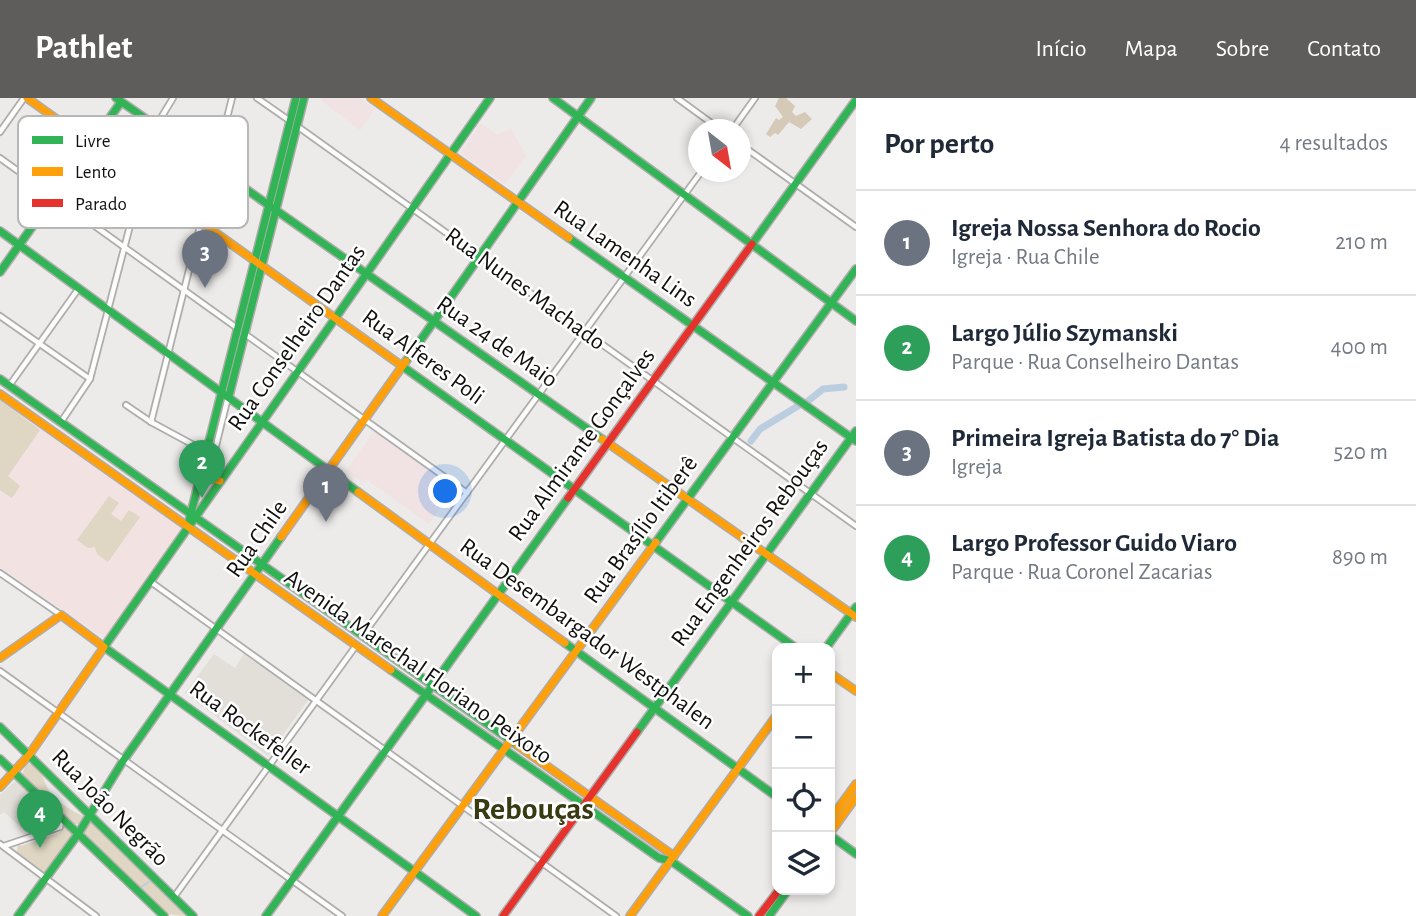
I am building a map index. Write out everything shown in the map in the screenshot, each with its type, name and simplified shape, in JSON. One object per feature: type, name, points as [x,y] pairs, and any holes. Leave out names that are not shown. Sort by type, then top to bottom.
[{"type":"main road","name":"Rua Alferes Poli","points":[[25,98],[51,116]]},
{"type":"main road","points":[[294,124],[296,98]]},
{"type":"main road","points":[[193,515],[199,481],[210,455],[279,180],[304,98]]},
{"type":"main road","name":"Rua Lamenha Lins","points":[[371,98],[854,437]]},
{"type":"main road","name":"Rua Conselheiro Dantas","points":[[0,787],[29,755],[187,528],[193,515],[263,421],[490,98]]},
{"type":"main road","points":[[552,98],[856,321]]},
{"type":"main road","name":"Rua Chile","points":[[18,916],[78,834],[123,761],[591,98]]},
{"type":"main road","points":[[109,116],[120,99]]},
{"type":"main road","name":"Rua 24 de Maio","points":[[120,99],[143,116]]},
{"type":"main road","name":"Rua Almirante Gonçalves","points":[[266,916],[856,100]]},
{"type":"main road","name":"Rua 24 de Maio","points":[[248,191],[854,613]]},
{"type":"main road","points":[[0,272],[31,228]]},
{"type":"main road","name":"Rua Alferes Poli","points":[[209,228],[789,643]]},
{"type":"main road","name":"Rua Desembargador Westphalen","points":[[0,231],[772,793]]},
{"type":"main road","name":"Rua Brasílio Itiberê","points":[[382,916],[856,269]]},
{"type":"main road","name":"Avenida Marechal Floriano Peixoto","points":[[0,379],[590,796],[748,916]]},
{"type":"main road","name":"Avenida Marechal Floriano Peixoto","points":[[0,394],[583,806],[659,858],[673,858]]},
{"type":"main road","name":"Rua Engenheiros Rebouças","points":[[503,916],[854,437]]},
{"type":"main road","points":[[199,481],[208,478],[220,481]]},
{"type":"main road","points":[[830,643],[854,613]]},
{"type":"main road","points":[[0,658],[61,615]]},
{"type":"main road","name":"Rua Rockefeller","points":[[61,615],[476,916]]},
{"type":"main road","points":[[835,676],[856,691]]},
{"type":"main road","points":[[630,916],[772,722]]},
{"type":"main road","name":"Rua João Negrão","points":[[0,727],[193,916]]},
{"type":"main road","points":[[0,759],[162,915]]},
{"type":"main road","points":[[835,813],[856,784]]},
{"type":"main road","points":[[831,832],[856,797]]},
{"type":"main road","points":[[835,838],[856,854]]},
{"type":"main road","points":[[760,916],[775,895]]},
{"type":"main road","points":[[769,916],[784,895]]},
{"type":"street","points":[[0,132],[25,98]]},
{"type":"street","points":[[162,116],[173,98]]},
{"type":"street","points":[[228,116],[232,98]]},
{"type":"street","name":"Rua Nunes Machado","points":[[257,98],[856,526]]},
{"type":"street","points":[[677,98],[706,119]]},
{"type":"street","points":[[740,119],[755,98]]},
{"type":"street","points":[[751,152],[856,227]]},
{"type":"street","points":[[0,158],[18,171]]},
{"type":"street","points":[[363,635],[694,182]]},
{"type":"street","points":[[98,228],[467,493]]},
{"type":"street","points":[[61,422],[90,379],[129,228]]},
{"type":"street","points":[[151,422],[200,228]]},
{"type":"street","points":[[9,386],[79,288]]},
{"type":"street","points":[[0,316],[90,379]]},
{"type":"street","points":[[127,405],[151,422],[210,455],[208,478]]},
{"type":"street","name":"Rua Rockefeller","points":[[0,573],[61,615]]},
{"type":"street","points":[[150,581],[464,804],[616,916]]},
{"type":"street","points":[[173,897],[355,646]]},
{"type":"street","points":[[0,671],[342,916]]},
{"type":"street","points":[[1,846],[60,827],[62,820],[59,814]]},
{"type":"street","points":[[1,846],[96,916]]},
{"type":"shaded area","points":[[360,98],[375,109],[360,130],[321,100]]},
{"type":"shaded area","points":[[779,98],[786,98],[795,106],[792,112],[796,116],[805,112],[812,119],[801,129],[789,122],[778,135],[775,133],[770,137],[766,134],[776,118],[779,120],[783,117],[775,106]]},
{"type":"shaded area","points":[[481,123],[497,135],[511,128],[526,156],[505,184],[460,153]]},
{"type":"shaded area","points":[[0,399],[183,529],[104,638],[0,567]]},
{"type":"shaded area","points":[[0,400],[40,430],[8,476],[20,486],[12,498],[0,490]]},
{"type":"shaded area","points":[[374,431],[454,488],[429,524],[366,479],[363,483],[346,471]]},
{"type":"shaded area","points":[[109,496],[119,503],[111,514],[121,521],[129,510],[140,517],[108,562],[97,554],[95,547],[88,548],[77,540]]},
{"type":"shaded area","points":[[214,654],[235,668],[244,654],[308,700],[268,756],[185,693]]},
{"type":"shaded area","points":[[27,763],[40,771],[48,789],[58,800],[83,816],[79,824],[72,824],[22,774]]},
{"type":"shaded area","points":[[17,780],[59,821],[26,832],[4,812],[0,815],[0,795]]},
{"type":"shaded area","points":[[90,821],[186,916],[166,914],[85,837],[83,831]]},
{"type":"shaded area","points":[[66,826],[74,833],[48,871],[44,872],[17,852],[18,843],[21,846],[58,833]]},
{"type":"waterway","points":[[808,401],[823,389],[844,387]]},
{"type":"waterway","points":[[751,441],[760,429],[798,406]]},
{"type":"waterway","points":[[139,888],[149,882]]},
{"type":"traffic: fast","points":[[116,98],[142,116]]},
{"type":"traffic: fast","points":[[189,521],[296,98]]},
{"type":"traffic: fast","points":[[229,396],[304,98]]},
{"type":"traffic: fast","points":[[263,421],[490,98]]},
{"type":"traffic: fast","points":[[553,98],[856,321]]},
{"type":"traffic: fast","points":[[406,361],[591,98]]},
{"type":"traffic: fast","points":[[752,244],[856,100]]},
{"type":"traffic: fast","points":[[111,116],[121,102]]},
{"type":"traffic: fast","points":[[248,191],[602,439]]},
{"type":"traffic: fast","points":[[0,272],[31,228]]},
{"type":"traffic: fast","points":[[0,231],[358,492]]},
{"type":"traffic: fast","points":[[569,238],[856,441]]},
{"type":"traffic: fast","points":[[656,542],[856,269]]},
{"type":"traffic: fast","points":[[402,366],[789,643]]},
{"type":"traffic: fast","points":[[0,379],[517,745]]},
{"type":"traffic: fast","points":[[263,421],[104,647],[476,916]]},
{"type":"traffic: fast","points":[[637,732],[856,431]]},
{"type":"traffic: fast","points":[[266,916],[568,498]]},
{"type":"traffic: fast","points":[[18,916],[78,834],[123,761],[281,537]]},
{"type":"traffic: fast","points":[[830,643],[856,607]]},
{"type":"traffic: fast","points":[[565,643],[772,793]]},
{"type":"traffic: fast","points":[[391,670],[659,858],[671,861],[748,916]]},
{"type":"traffic: fast","points":[[0,727],[193,916]]},
{"type":"traffic: fast","points":[[0,759],[164,916]]},
{"type":"traffic: fast","points":[[835,839],[856,854]]},
{"type":"traffic: fast","points":[[769,916],[784,895]]},
{"type":"traffic: slow","points":[[27,98],[52,116]]},
{"type":"traffic: slow","points":[[371,98],[569,238]]},
{"type":"traffic: slow","points":[[209,228],[402,366]]},
{"type":"traffic: slow","points":[[281,537],[406,361]]},
{"type":"traffic: slow","points":[[0,394],[391,670]]},
{"type":"traffic: slow","points":[[602,439],[856,617]]},
{"type":"traffic: slow","points":[[199,481],[208,478],[220,481]]},
{"type":"traffic: slow","points":[[358,492],[565,643]]},
{"type":"traffic: slow","points":[[382,916],[656,542]]},
{"type":"traffic: slow","points":[[0,658],[61,615],[104,647],[29,755],[0,787]]},
{"type":"traffic: slow","points":[[835,676],[856,691]]},
{"type":"traffic: slow","points":[[630,916],[772,722]]},
{"type":"traffic: slow","points":[[517,745],[674,856]]},
{"type":"traffic: slow","points":[[835,813],[856,784]]},
{"type":"traffic: slow","points":[[831,832],[856,797]]},
{"type":"traffic: jam","points":[[568,498],[752,244]]},
{"type":"traffic: jam","points":[[503,916],[637,732]]},
{"type":"traffic: jam","points":[[759,916],[775,895]]},
{"type":"place","name":"Primeira Igreja Batista do 7° Dia","points":[[205,288]]},
{"type":"place","name":"Largo Júlio Szymanski","points":[[202,498]]},
{"type":"place","name":"Igreja Nossa Senhora do Rocio","points":[[326,522]]},
{"type":"place","name":"Largo Professor Guido Viaro","points":[[40,848]]},
{"type":"district","name":"Rebouças","points":[[533,809]]}]
